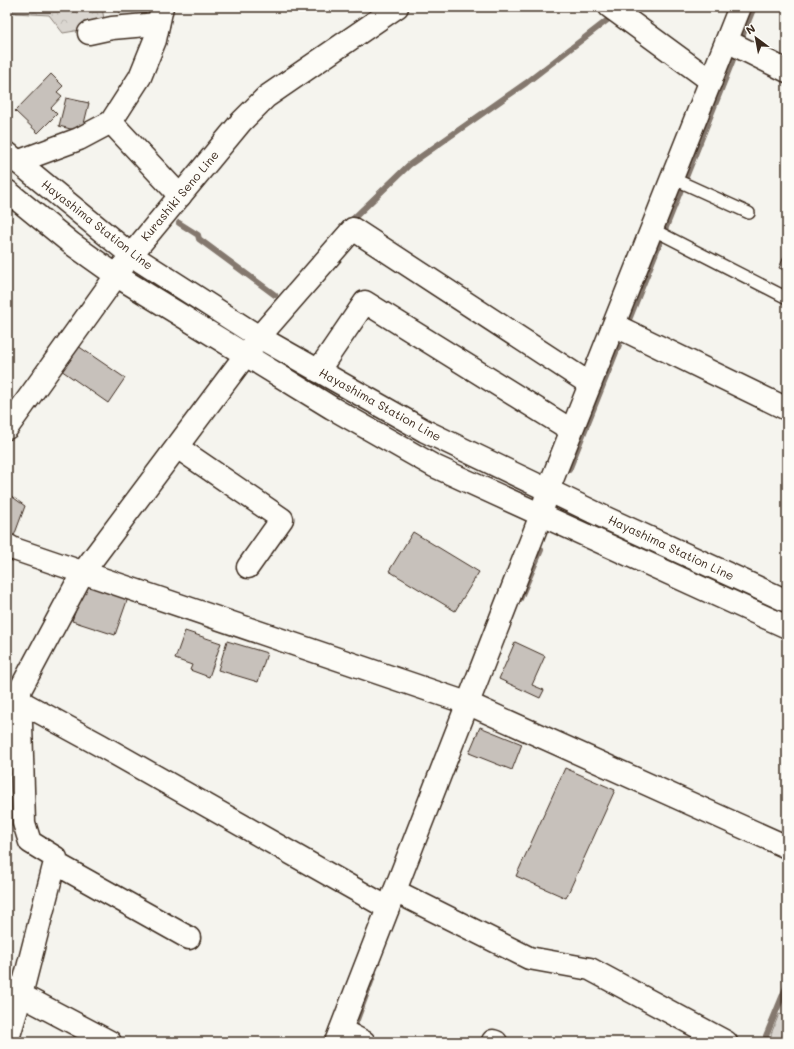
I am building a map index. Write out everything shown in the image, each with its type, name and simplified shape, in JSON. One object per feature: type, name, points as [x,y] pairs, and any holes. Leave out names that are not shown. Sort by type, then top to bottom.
[{"type":"street","name":"Kurashiki Seno Line","points":[[7,428],[131,255],[241,122],[266,97],[397,7]]},
{"type":"street","points":[[364,1042],[338,1036],[398,898],[467,703],[541,515],[548,490],[590,384],[621,328],[679,181],[711,81],[740,7]]},
{"type":"street","points":[[614,11],[711,81]]},
{"type":"street","points":[[12,158],[79,139],[111,122],[140,77],[155,40],[160,15],[89,33]]},
{"type":"street","points":[[727,41],[787,70]]},
{"type":"street","points":[[111,122],[180,196]]},
{"type":"street","name":"Hayashima Station Line","points":[[12,158],[131,255],[259,337],[318,371],[425,432],[787,601]]},
{"type":"street","name":"Hayashima Station Line","points":[[7,191],[72,244],[117,276],[332,408],[434,466],[787,627]]},
{"type":"street","points":[[8,1042],[14,990],[56,858],[30,842],[24,823],[16,693],[83,572],[259,337],[353,229],[590,384]]},
{"type":"street","points":[[318,371],[365,302],[572,430]]},
{"type":"street","points":[[621,328],[787,409]]},
{"type":"street","points":[[177,447],[282,519],[248,567]]},
{"type":"street","points":[[7,545],[14,549],[467,703],[787,847]]},
{"type":"street","points":[[16,693],[100,745],[398,898],[529,958],[590,969],[726,1042]]},
{"type":"street","points":[[55,863],[189,938]]},
{"type":"street","points":[[14,990],[110,1042]]},
{"type":"street","points":[[493,1042],[493,1040],[496,1042]]},
{"type":"lane","points":[[679,181],[749,213]]},
{"type":"lane","points":[[659,232],[787,298]]},
{"type":"green space","points":[[7,7],[102,7],[105,26],[63,33],[49,15],[15,13],[7,9]]},
{"type":"green space","points":[[119,7],[156,7],[151,16],[120,19]]},
{"type":"green space","points":[[779,1014],[787,1017],[787,1042],[773,1042],[771,1034]]},
{"type":"building","points":[[51,74],[63,86],[57,92],[62,96],[51,108],[57,114],[38,133],[15,111]]},
{"type":"building","points":[[66,98],[89,103],[82,132],[59,126]]},
{"type":"building","points":[[7,215],[11,219],[7,224]]},
{"type":"building","points":[[787,250],[787,271],[779,268]]},
{"type":"building","points":[[78,346],[125,378],[108,403],[61,370]]},
{"type":"building","points":[[7,493],[25,506],[14,536],[7,531]]},
{"type":"building","points":[[413,532],[479,572],[455,611],[389,571]]},
{"type":"building","points":[[86,581],[129,595],[115,635],[72,621]]},
{"type":"building","points":[[185,631],[221,643],[209,677],[190,670],[192,665],[175,659]]},
{"type":"building","points":[[227,641],[267,653],[258,682],[218,670]]},
{"type":"building","points":[[515,642],[545,656],[532,685],[544,690],[540,698],[499,679]]},
{"type":"building","points":[[480,727],[522,744],[512,770],[469,753]]},
{"type":"building","points":[[565,768],[615,790],[566,898],[516,876]]},
{"type":"waterway","points":[[569,470],[754,7]]},
{"type":"waterway","points":[[354,218],[409,165],[526,83],[614,15]]},
{"type":"waterway","points":[[179,223],[198,235],[199,239],[275,295]]},
{"type":"waterway","points":[[520,599],[541,550]]},
{"type":"waterway","points":[[355,1025],[374,974]]},
{"type":"waterway","points":[[768,1042],[766,1036],[787,985]]}]
